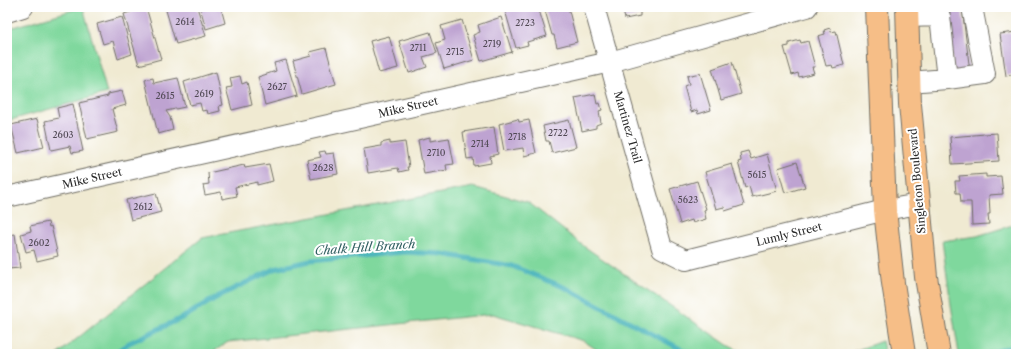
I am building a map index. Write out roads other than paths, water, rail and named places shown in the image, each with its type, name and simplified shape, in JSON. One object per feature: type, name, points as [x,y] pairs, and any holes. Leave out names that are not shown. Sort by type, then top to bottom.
[{"type":"main road","points":[[877,7],[885,210],[903,350]]},
{"type":"main road","name":"Singleton Boulevard","points":[[907,12],[910,104],[919,204],[926,277],[937,344]]},
{"type":"street","points":[[7,12],[23,7]]},
{"type":"street","name":"Martinez Trail","points":[[594,7],[662,248]]},
{"type":"street","name":"Mike Street","points":[[7,197],[610,62],[807,7]]},
{"type":"street","points":[[909,82],[985,74],[972,7]]},
{"type":"street","points":[[907,12],[939,12],[947,79]]},
{"type":"street","name":"Lumly Street","points":[[662,248],[686,260],[885,210],[919,204]]},
{"type":"waterway","name":"Chalk Hill Branch","points":[[114,354],[129,343],[184,317],[219,296],[274,269],[310,261],[404,252],[442,254],[512,266],[566,288],[690,354]]},
{"type":"waterway","name":"Chalk Hill Branch","points":[[988,354],[1016,345]]}]
